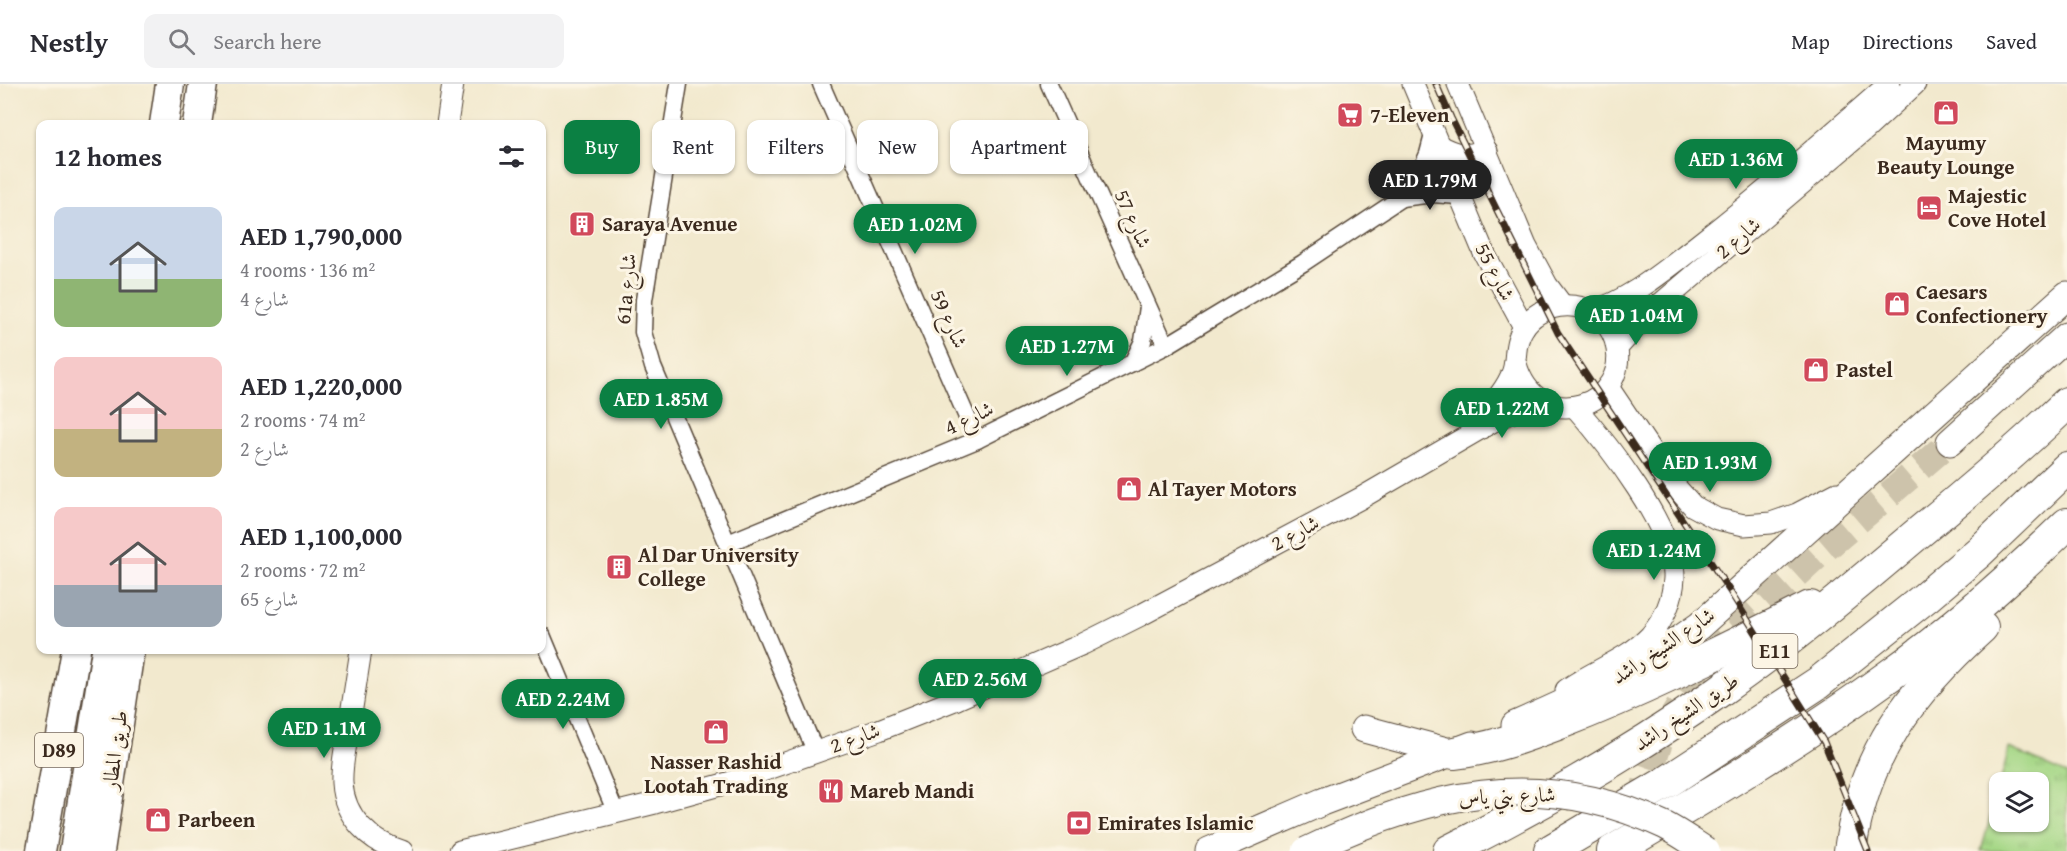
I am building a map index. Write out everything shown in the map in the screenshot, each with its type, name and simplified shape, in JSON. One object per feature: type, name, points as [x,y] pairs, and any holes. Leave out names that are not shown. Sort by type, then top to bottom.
[{"type":"highway","points":[[165,120],[170,84]]},
{"type":"highway","points":[[198,120],[203,84]]},
{"type":"highway","name":"طريق الشيخ راشد","points":[[1449,851],[1548,798],[1675,722],[1759,663],[1949,508],[2067,403]]},
{"type":"highway","name":"E11","points":[[1550,851],[1667,782],[1818,683],[1979,552],[2067,468]]},
{"type":"highway","points":[[1818,683],[1867,666],[1897,650],[2029,546],[2067,524]]},
{"type":"highway","points":[[1613,851],[1691,806],[1828,719],[1892,675],[1978,605],[2067,524]]},
{"type":"highway","points":[[1850,851],[1863,792],[1878,755],[1897,721],[1920,689],[1961,646],[2025,589],[2067,547]]},
{"type":"highway","points":[[1454,753],[1475,751],[1503,744],[1605,705],[1697,663],[1859,583]]},
{"type":"highway","name":"D89","points":[[41,851],[75,654]]},
{"type":"highway","points":[[74,851],[105,654]]},
{"type":"highway","name":"طريق المطار","points":[[100,851],[129,654]]},
{"type":"main road","name":"شارع الشيخ راشد","points":[[1209,851],[1322,802],[1454,753],[1614,680],[1672,645],[1725,604],[1854,485],[2067,295]]},
{"type":"main road","points":[[1950,442],[2067,336]]},
{"type":"main road","points":[[1364,729],[1454,753]]},
{"type":"main road","name":"شارع بني ياس","points":[[1306,851],[1394,813],[1447,798],[1513,792],[1558,793],[1613,805],[1665,825],[1706,851]]},
{"type":"street","points":[[448,120],[453,84]]},
{"type":"street","name":"61a شارع","points":[[679,84],[644,300],[643,332],[653,367],[816,753]]},
{"type":"street","name":"شارع 59","points":[[821,84],[977,440]]},
{"type":"street","name":"شارع 57","points":[[1049,84],[1166,346]]},
{"type":"street","name":"شارع 55","points":[[1413,84],[1484,253],[1524,327]]},
{"type":"street","name":"شارع 55","points":[[1458,84],[1526,246],[1547,285],[1562,305]]},
{"type":"street","name":"شارع 2","points":[[1590,312],[1627,296],[1684,255],[1739,212],[1889,84]]},
{"type":"street","name":"شارع 2","points":[[1617,348],[1644,318],[1916,84]]},
{"type":"street","points":[[1436,140],[1449,152],[1462,155],[1474,155],[1487,151]]},
{"type":"street","name":"شارع 4","points":[[728,543],[977,440],[1166,346],[1303,263],[1401,198],[1420,172],[1436,140]]},
{"type":"street","name":"شارع 4","points":[[1401,198],[1433,194],[1459,196]]},
{"type":"street","points":[[1562,305],[1574,305],[1590,312],[1606,324],[1613,335],[1618,361],[1615,375],[1608,387],[1593,400],[1575,407],[1558,407],[1544,402],[1525,386],[1516,364],[1518,339],[1524,327],[1541,312],[1562,305]]},
{"type":"street","points":[[1132,363],[1143,341],[1148,307]]},
{"type":"street","name":"شارع 2","points":[[1449,446],[1496,401],[1516,364]]},
{"type":"street","points":[[1608,387],[1674,485],[1693,506],[1717,519],[1744,525],[1771,524],[1797,514],[1854,485]]},
{"type":"street","name":"شارع 2","points":[[460,851],[731,782],[816,753],[957,699],[1106,633],[1352,503],[1508,413],[1544,402]]},
{"type":"street","points":[[1530,719],[1566,690],[1633,650],[1650,636],[1671,598],[1674,576],[1671,558],[1661,529],[1643,497],[1602,437],[1575,407]]},
{"type":"street","points":[[546,645],[616,813]]},
{"type":"street","points":[[360,654],[343,764],[342,784],[346,803],[356,821],[379,842],[402,851]]},
{"type":"green space","points":[[2009,748],[2067,774],[2067,851],[1981,851],[1989,822],[1989,832],[2049,832],[2049,772],[2003,772]]},
{"type":"tunnel","points":[[1640,808],[1646,781],[1664,730],[1717,648],[1824,550],[1950,442]]},
{"type":"railway","points":[[1436,84],[1558,333],[1729,590],[1824,742],[1868,851]]},
{"type":"place","name":"Mayumy Beauty Lounge","points":[[1946,113]]},
{"type":"place","name":"7-Eleven","points":[[1350,115]]},
{"type":"place","name":"Majestic Cove Hotel","points":[[1929,208]]},
{"type":"place","name":"Saraya Avenue","points":[[582,224]]},
{"type":"place","name":"Caesars Confectionery","points":[[1897,304]]},
{"type":"place","name":"Pastel","points":[[1816,370]]},
{"type":"place","name":"Al Tayer Motors","points":[[1129,489]]},
{"type":"place","name":"Al Dar University College","points":[[619,567]]},
{"type":"place","name":"Nasser Rashid Lootah Trading","points":[[716,732]]},
{"type":"place","name":"Mareb Mandi","points":[[831,791]]},
{"type":"place","name":"Parbeen","points":[[158,820]]},
{"type":"place","name":"Emirates Islamic","points":[[1079,823]]}]
